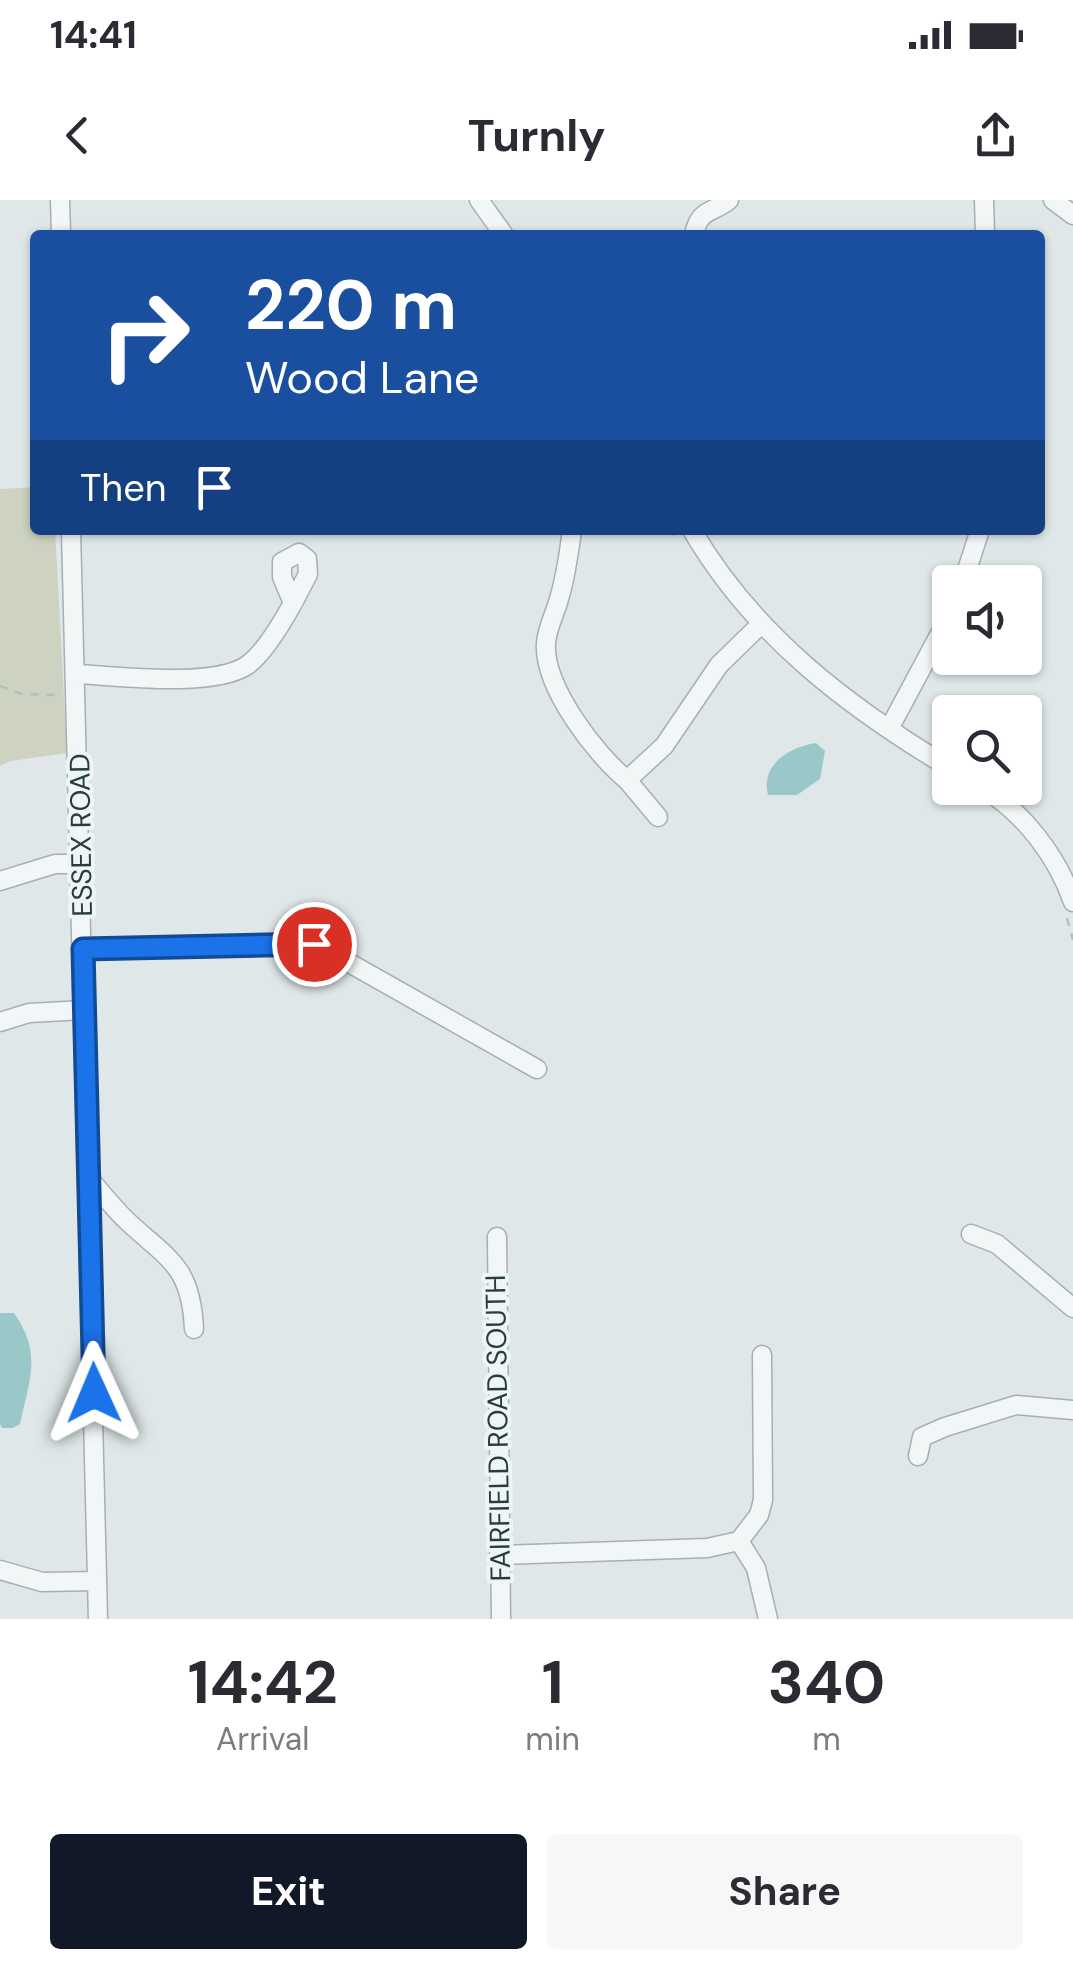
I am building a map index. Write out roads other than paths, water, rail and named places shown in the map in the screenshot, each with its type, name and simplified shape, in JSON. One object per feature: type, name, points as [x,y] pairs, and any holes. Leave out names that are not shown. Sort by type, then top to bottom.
[{"type":"street","points":[[60,200],[61,230]]},
{"type":"street","points":[[479,200],[500,230]]},
{"type":"street","points":[[696,230],[702,214],[729,200]]},
{"type":"street","points":[[984,200],[985,230]]},
{"type":"street","points":[[1053,200],[1073,215]]},
{"type":"street","name":"ESSEX ROAD","points":[[71,535],[98,1619]]},
{"type":"street","points":[[571,535],[564,579],[547,632],[547,663],[588,740],[658,817]]},
{"type":"street","points":[[695,535],[718,571],[761,624],[832,689],[932,757]]},
{"type":"street","points":[[969,565],[978,535]]},
{"type":"street","points":[[76,674],[167,679],[218,676],[248,666],[293,604]]},
{"type":"street","points":[[627,780],[664,746],[719,665],[761,624]]},
{"type":"street","points":[[889,730],[932,649]]},
{"type":"street","points":[[1003,805],[1026,824],[1050,856],[1073,902]]},
{"type":"street","points":[[0,882],[55,864],[81,864]]},
{"type":"street","points":[[83,949],[314,944],[537,1069]]},
{"type":"street","points":[[0,1022],[29,1012],[84,1010]]},
{"type":"street","points":[[88,1176],[178,1268],[193,1304],[194,1329]]},
{"type":"street","points":[[972,1234],[997,1244],[1073,1308]]},
{"type":"street","name":"FAIRFIELD ROAD SOUTH","points":[[496,1237],[501,1619]]},
{"type":"street","points":[[499,1555],[707,1548],[740,1541],[759,1515],[764,1500],[762,1355]]},
{"type":"street","points":[[918,1456],[922,1437],[1016,1404],[1073,1410]]},
{"type":"street","points":[[740,1541],[763,1586],[768,1619]]},
{"type":"street","points":[[0,1570],[42,1582],[97,1581]]},
{"type":"water","points":[[816,743],[825,751],[820,779],[797,795],[768,795],[768,774],[779,759],[796,748]]},
{"type":"water","points":[[0,1313],[14,1313],[31,1354],[30,1380],[20,1424],[13,1428],[2,1428],[0,1424]]}]
